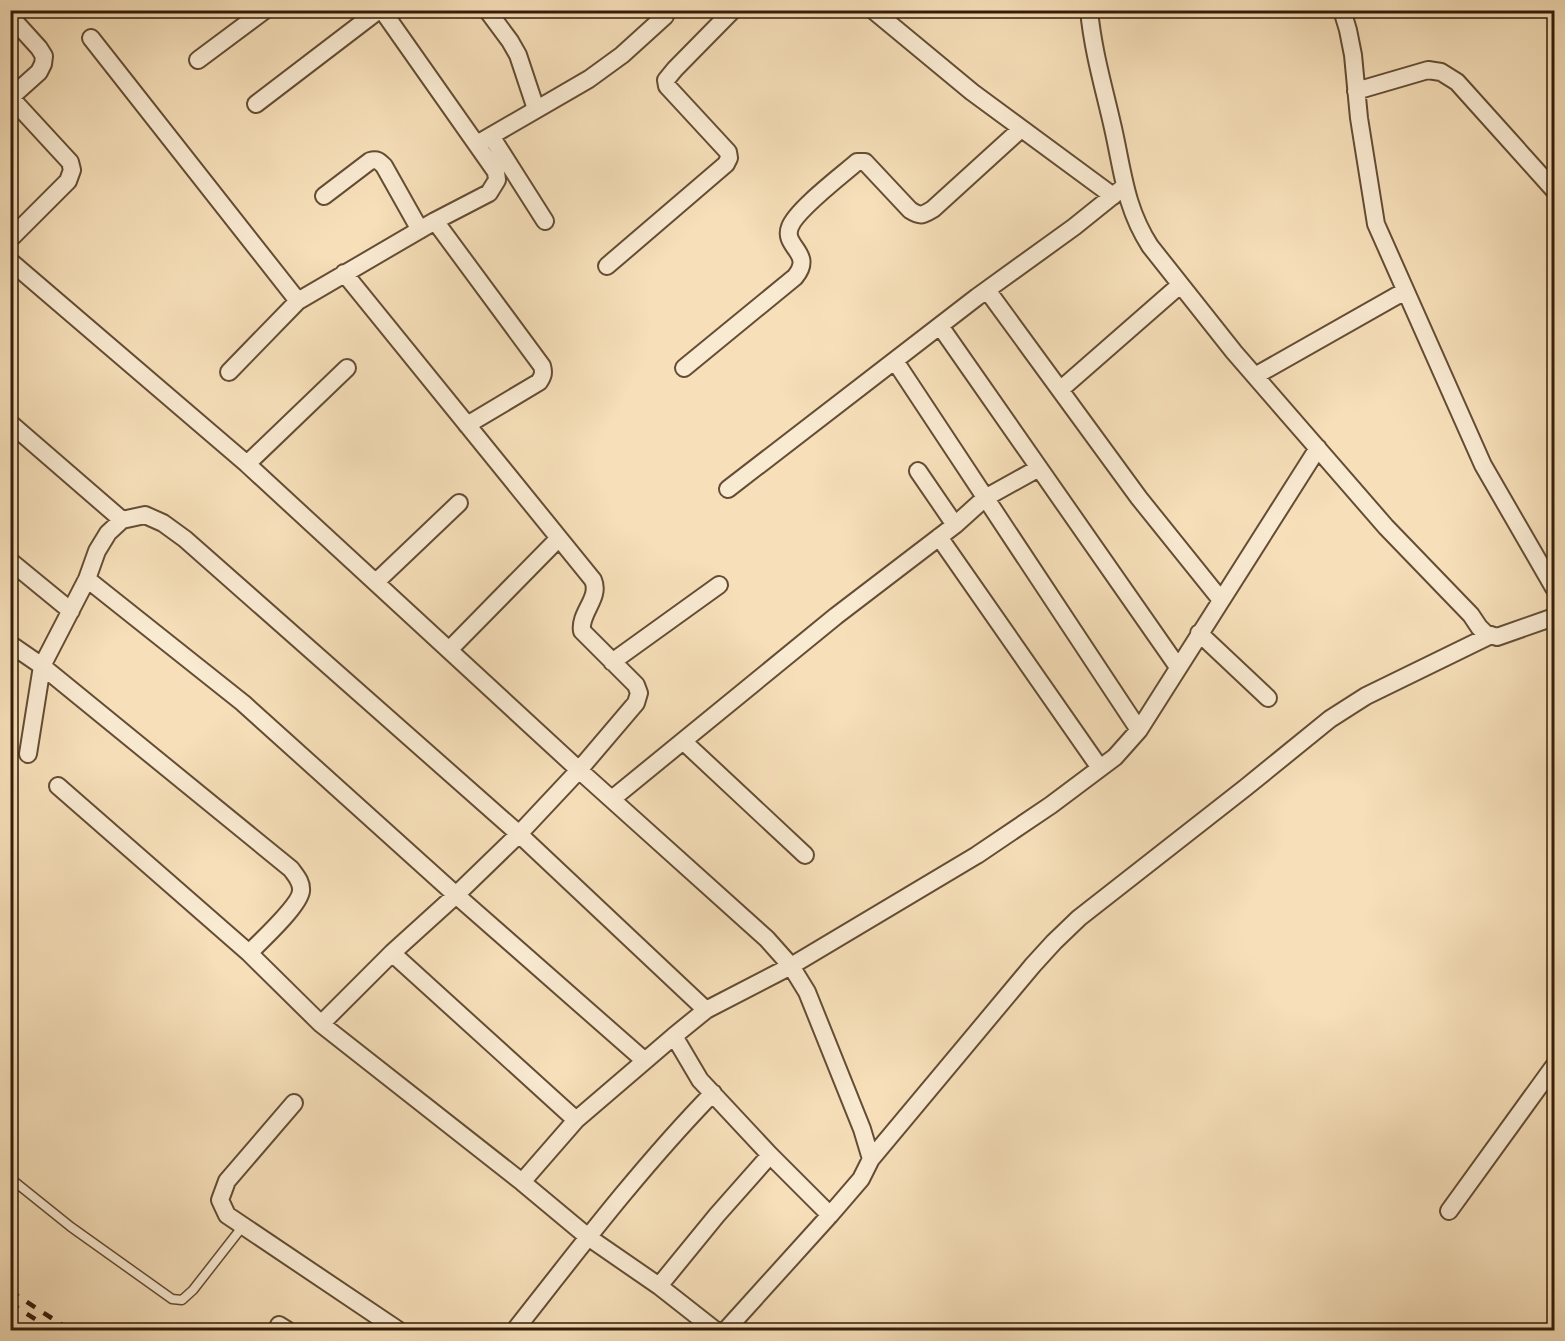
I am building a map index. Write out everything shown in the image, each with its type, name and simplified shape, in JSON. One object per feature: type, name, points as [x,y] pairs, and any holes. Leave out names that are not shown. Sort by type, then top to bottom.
[{"type":"street","points":[[198,60],[265,10]]},
{"type":"street","points":[[256,104],[381,10],[545,221]]},
{"type":"street","points":[[487,10],[518,55],[536,109]]},
{"type":"street","points":[[607,266],[726,164],[729,158],[728,152],[667,86],[666,80],[733,10]]},
{"type":"street","points":[[873,10],[972,92],[1022,129],[1119,191]]},
{"type":"street","points":[[1089,10],[1094,53],[1113,128],[1119,191],[1150,246],[1234,352],[1386,527],[1471,615],[1485,633],[1497,637],[1554,617]]},
{"type":"street","points":[[1342,10],[1353,55],[1359,118],[1376,224],[1483,465],[1554,588]]},
{"type":"street","points":[[484,140],[589,79],[622,55],[664,15]]},
{"type":"street","points":[[10,16],[44,56],[39,72],[11,98],[70,162],[72,170],[68,182],[10,239]]},
{"type":"street","points":[[91,38],[298,301]]},
{"type":"street","points":[[1356,91],[1428,70],[1441,72],[1457,82],[1554,190]]},
{"type":"street","points":[[684,368],[795,277],[799,272],[801,260],[800,254],[789,240],[790,224],[802,210],[857,162],[866,162],[910,210],[917,215],[923,215],[1022,129]]},
{"type":"street","points":[[229,372],[298,301],[435,221],[489,193],[497,180],[484,140]]},
{"type":"street","points":[[324,196],[375,159],[384,166],[420,230]]},
{"type":"street","points":[[728,489],[1119,191]]},
{"type":"street","points":[[435,221],[543,370],[539,382],[467,425]]},
{"type":"street","points":[[10,261],[247,464],[579,770],[768,939],[791,966],[807,992],[862,1129],[871,1159]]},
{"type":"street","points":[[321,1024],[392,953],[519,834],[579,770],[636,703],[639,693],[636,685],[582,631],[582,620],[595,591],[593,580],[344,273]]},
{"type":"street","points":[[1060,390],[1180,285]]},
{"type":"street","points":[[987,290],[1139,498],[1221,600]]},
{"type":"street","points":[[1255,376],[1406,291]]},
{"type":"street","points":[[940,326],[1178,667]]},
{"type":"street","points":[[896,362],[1138,730]]},
{"type":"street","points":[[247,464],[347,368]]},
{"type":"street","points":[[10,423],[122,520]]},
{"type":"street","points":[[522,1182],[576,1120],[706,1010],[791,966],[977,855],[1051,805],[1121,750],[1138,730],[1318,448]]},
{"type":"street","points":[[612,799],[836,616],[955,525],[985,498],[1039,468]]},
{"type":"street","points":[[918,471],[955,525]]},
{"type":"street","points":[[376,582],[459,503]]},
{"type":"street","points":[[28,754],[42,666],[87,579],[97,550],[108,533],[122,520],[145,515],[163,523],[185,539],[519,834],[706,1010]]},
{"type":"street","points":[[939,537],[1100,768]]},
{"type":"street","points":[[449,650],[559,538]]},
{"type":"street","points":[[10,561],[71,611]]},
{"type":"street","points":[[87,579],[243,703],[645,1061]]},
{"type":"street","points":[[612,662],[719,585]]},
{"type":"street","points":[[1200,633],[1268,698]]},
{"type":"street","points":[[726,1330],[861,1179],[871,1159],[1018,983],[1054,942],[1079,918],[1330,719],[1366,696],[1491,635]]},
{"type":"street","points":[[10,644],[42,666],[291,869],[300,881],[301,892],[295,904],[249,953]]},
{"type":"street","points":[[683,741],[805,855]]},
{"type":"street","points":[[58,786],[249,953],[321,1024],[522,1182],[588,1237],[659,1286],[715,1330]]},
{"type":"street","points":[[392,953],[576,1120]]},
{"type":"street","points":[[674,1036],[700,1080],[830,1215]]},
{"type":"street","points":[[1449,1211],[1554,1066]]},
{"type":"street","points":[[515,1330],[588,1237],[687,1120],[713,1094]]},
{"type":"street","points":[[294,1103],[226,1181],[220,1200],[227,1215],[398,1330]]},
{"type":"street","points":[[659,1286],[770,1155]]},
{"type":"lane","points":[[10,1178],[71,1227],[172,1299],[182,1300],[193,1290],[243,1226]]},
{"type":"railway","points":[[10,1291],[70,1330]]},
{"type":"railway","points":[[10,1303],[52,1330]]}]
